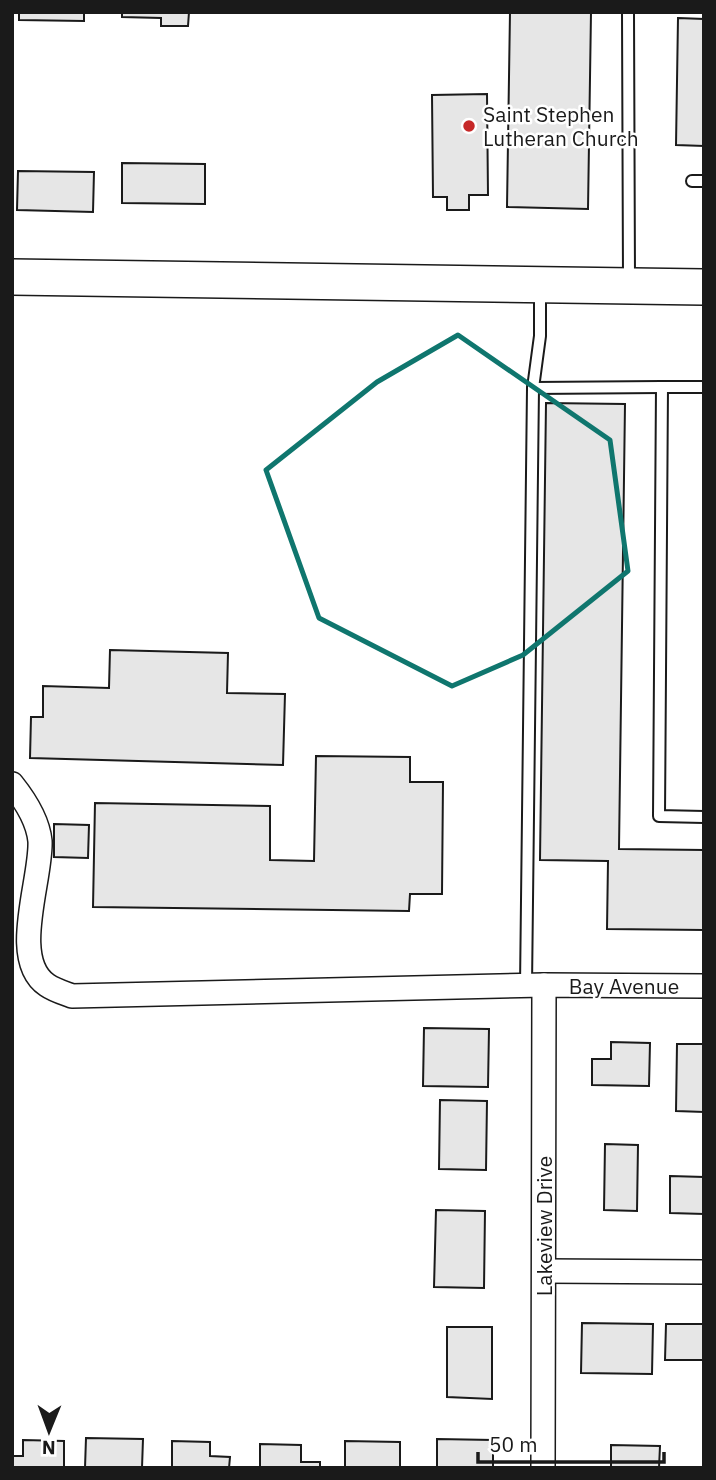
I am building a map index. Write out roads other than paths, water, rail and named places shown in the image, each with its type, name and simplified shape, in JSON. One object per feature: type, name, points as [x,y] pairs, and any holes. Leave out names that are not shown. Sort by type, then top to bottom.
[{"type":"main road","points":[[12,277],[704,287]]},
{"type":"street","name":"Bay Avenue","points":[[12,784],[26,803],[40,840],[31,899],[29,960],[46,985],[72,996],[535,985],[704,986]]},
{"type":"street","name":"Lakeview Drive","points":[[535,985],[545,1271],[543,1468]]},
{"type":"street","points":[[545,1271],[704,1272]]},
{"type":"lane","points":[[628,12],[629,286]]},
{"type":"lane","points":[[535,985],[533,388],[540,336],[540,285]]},
{"type":"lane","points":[[662,387],[659,816],[704,817]]},
{"type":"lane","points":[[533,388],[704,387]]},
{"type":"place","name":"Saint Stephen Lutheran Church","points":[[469,126]]}]
